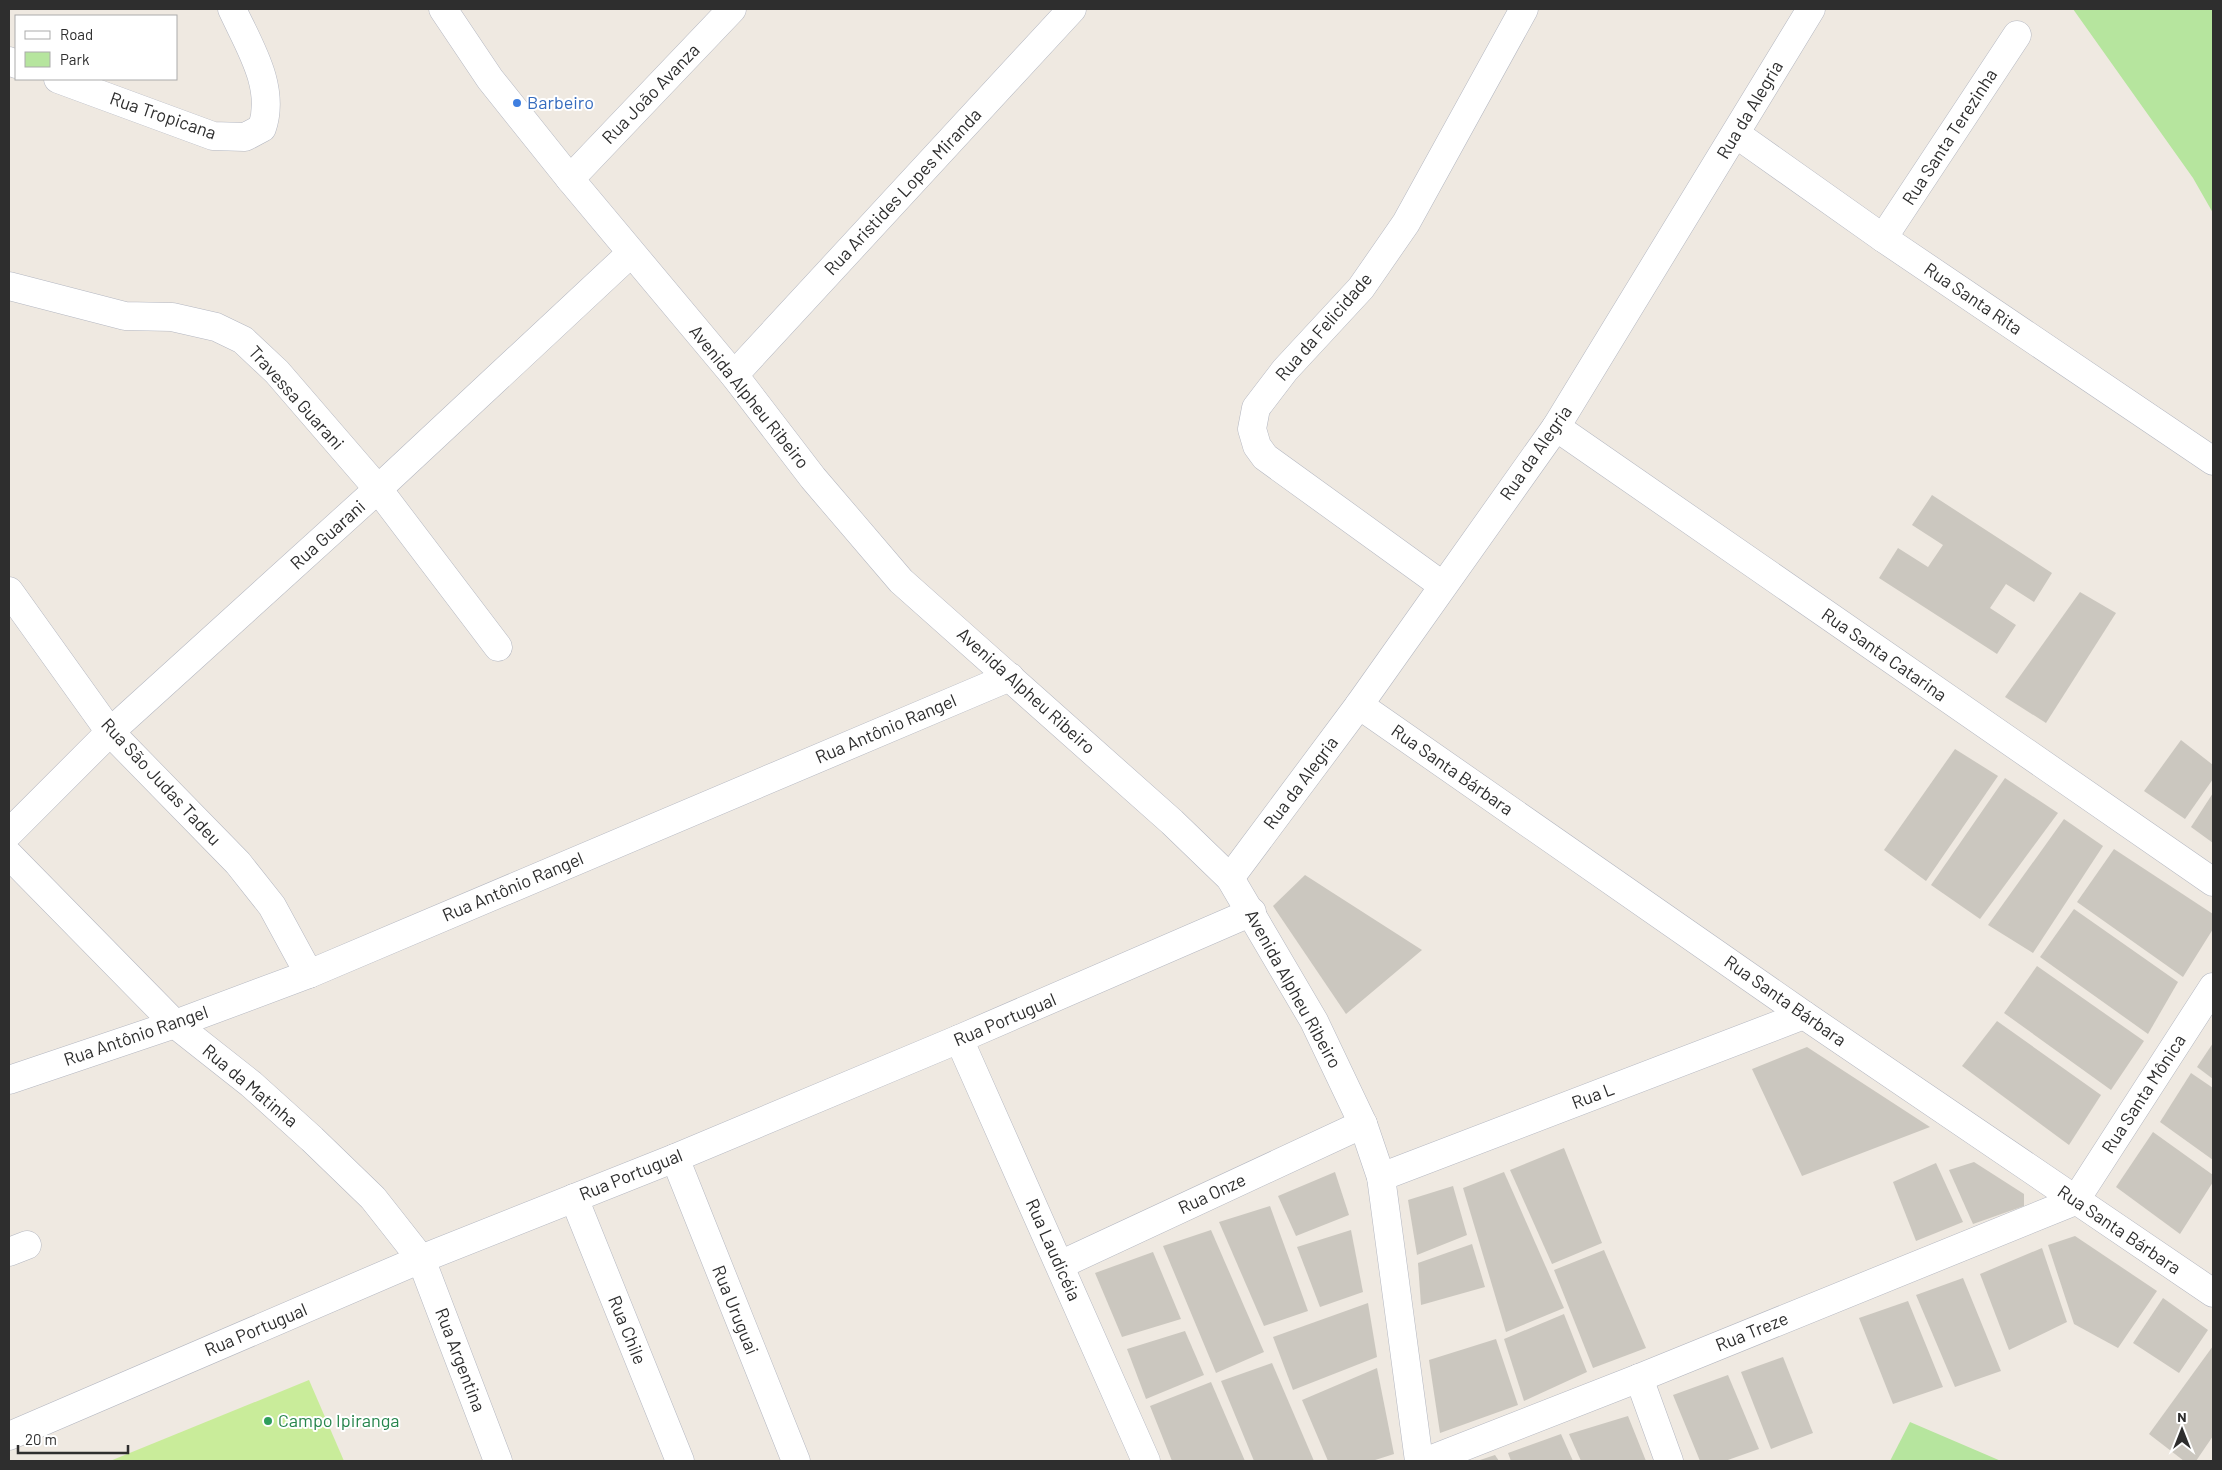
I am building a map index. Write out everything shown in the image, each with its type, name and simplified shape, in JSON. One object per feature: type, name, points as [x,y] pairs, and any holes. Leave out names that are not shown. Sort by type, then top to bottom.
[{"type":"street","name":"Rua Tropicana","points":[[61,80],[213,136],[245,138],[262,128],[268,112],[264,80],[232,9]]},
{"type":"street","name":"Avenida Alpheu Ribeiro","points":[[443,9],[490,79],[630,254],[734,375],[813,478],[901,581],[1172,822],[1230,878],[1252,912],[1314,1021],[1363,1124],[1381,1177],[1419,1461]]},
{"type":"street","name":"Rua João Avanza","points":[[570,179],[732,9]]},
{"type":"street","name":"Rua Aristides Lopes Miranda","points":[[734,375],[1072,9]]},
{"type":"street","name":"Rua da Felicidade","points":[[1442,585],[1265,457],[1257,446],[1252,429],[1256,408],[1285,370],[1361,288],[1406,223],[1524,9]]},
{"type":"street","name":"Rua da Alegria","points":[[1230,878],[1359,705],[1442,585],[1556,427],[1811,9]]},
{"type":"street","name":"Rua Santa Terezinha","points":[[1883,238],[2017,35]]},
{"type":"street","name":"Rua Santa Rita","points":[[1736,134],[1883,238],[2213,461]]},
{"type":"street","name":"Rua Guarani","points":[[17,825],[110,732],[378,489],[630,254]]},
{"type":"street","name":"Travessa Guarani","points":[[9,286],[125,316],[172,317],[216,326],[243,340],[277,372],[378,489],[498,647]]},
{"type":"street","name":"Rua Santa Catarina","points":[[1556,427],[2213,882]]},
{"type":"street","name":"Rua São Judas Tadeu","points":[[9,591],[110,732],[238,863],[272,906],[309,974]]},
{"type":"street","name":"Rua Antônio Rangel","points":[[9,1080],[175,1024],[309,974],[1010,677]]},
{"type":"street","name":"Rua Santa Bárbara","points":[[1359,705],[1804,1014],[2213,1294]]},
{"type":"street","name":"Rua da Matinha","points":[[9,855],[175,1024],[252,1084],[312,1138],[372,1198],[421,1259]]},
{"type":"street","name":"Rua Portugual","points":[[9,1436],[421,1259],[675,1158],[959,1040],[1252,912]]},
{"type":"street","name":"Rua Santa Mônica","points":[[2075,1200],[2213,987]]},
{"type":"street","name":"Rua L","points":[[1381,1177],[1804,1014]]},
{"type":"street","name":"Rua Laudicéia","points":[[959,1040],[1146,1461]]},
{"type":"street","name":"Rua Onze","points":[[1060,1265],[1363,1124]]},
{"type":"street","name":"Rua Uruguai","points":[[675,1158],[796,1461]]},
{"type":"street","name":"Rua Chile","points":[[574,1198],[680,1461]]},
{"type":"street","name":"Rua Treze","points":[[1427,1461],[1639,1378],[2075,1200]]},
{"type":"street","name":"Rua Argentina","points":[[421,1259],[498,1461]]},
{"type":"street","points":[[1639,1378],[1669,1461]]},
{"type":"green space","points":[[2073,9],[2213,9],[2213,213],[2193,178]]},
{"type":"green space","name":"Campo Ipiranga","points":[[309,1380],[344,1461],[110,1461]]},
{"type":"green space","points":[[1910,1422],[2001,1461],[1890,1461]]},
{"type":"building","points":[[1932,495],[2052,573],[2034,602],[2006,584],[1990,608],[2016,625],[1997,654],[1879,578],[1898,548],[1928,567],[1943,545],[1912,525]]},
{"type":"building","points":[[2080,592],[2116,613],[2046,723],[2005,697]]},
{"type":"building","points":[[2181,740],[2213,765],[2213,779],[2185,819],[2144,791]]},
{"type":"building","points":[[1955,749],[1998,776],[1926,881],[1884,850]]},
{"type":"building","points":[[2005,778],[2058,813],[1980,919],[1931,885]]},
{"type":"building","points":[[2213,793],[2213,843],[2191,827]]},
{"type":"building","points":[[2064,819],[2103,846],[2033,953],[1988,925]]},
{"type":"building","points":[[2114,849],[2213,914],[2213,929],[2183,977],[2077,902]]},
{"type":"building","points":[[1305,875],[1422,950],[1346,1014],[1273,906]]},
{"type":"building","points":[[2074,909],[2178,982],[2148,1034],[2040,957]]},
{"type":"building","points":[[2037,966],[2144,1041],[2111,1090],[2004,1013]]},
{"type":"building","points":[[1997,1021],[2101,1095],[2069,1145],[1962,1066]]},
{"type":"building","points":[[2213,1043],[2213,1079],[2197,1067]]},
{"type":"building","points":[[1807,1047],[1930,1127],[1802,1176],[1752,1069]]},
{"type":"building","points":[[2191,1073],[2213,1088],[2213,1160],[2160,1122]]},
{"type":"building","points":[[2153,1132],[2213,1175],[2213,1182],[2180,1234],[2116,1187]]},
{"type":"building","points":[[1564,1148],[1602,1243],[1552,1264],[1510,1170]]},
{"type":"building","points":[[1974,1162],[2024,1194],[2024,1206],[1973,1224],[1949,1170]]},
{"type":"building","points":[[1936,1163],[1963,1222],[1916,1241],[1893,1182]]},
{"type":"building","points":[[1335,1172],[1349,1215],[1296,1236],[1278,1196]]},
{"type":"building","points":[[1504,1172],[1564,1308],[1506,1332],[1463,1188]]},
{"type":"building","points":[[1453,1186],[1467,1235],[1417,1255],[1408,1200]]},
{"type":"building","points":[[1270,1206],[1308,1311],[1264,1326],[1219,1222]]},
{"type":"building","points":[[1211,1230],[1264,1352],[1216,1373],[1163,1246]]},
{"type":"building","points":[[1351,1230],[1363,1292],[1320,1307],[1297,1247]]},
{"type":"building","points":[[2075,1236],[2157,1291],[2118,1348],[2074,1324],[2048,1245]]},
{"type":"building","points":[[1472,1244],[1485,1287],[1421,1305],[1418,1263]]},
{"type":"building","points":[[2042,1248],[2067,1322],[2009,1350],[1980,1274]]},
{"type":"building","points":[[1604,1250],[1646,1348],[1593,1368],[1554,1270]]},
{"type":"building","points":[[1153,1252],[1181,1319],[1122,1337],[1095,1273]]},
{"type":"building","points":[[1963,1278],[2001,1371],[1955,1387],[1916,1295]]},
{"type":"building","points":[[2163,1298],[2208,1330],[2179,1373],[2133,1343]]},
{"type":"building","points":[[1908,1301],[1943,1387],[1893,1404],[1859,1318]]},
{"type":"building","points":[[1368,1303],[1377,1357],[1293,1390],[1273,1337]]},
{"type":"building","points":[[1564,1314],[1587,1372],[1524,1401],[1504,1339]]},
{"type":"building","points":[[1185,1331],[1204,1375],[1146,1399],[1127,1349]]},
{"type":"building","points":[[1496,1339],[1518,1405],[1440,1433],[1429,1360]]},
{"type":"building","points":[[2213,1346],[2213,1436],[2196,1461],[2184,1461],[2149,1434]]},
{"type":"building","points":[[1783,1357],[1813,1433],[1771,1449],[1741,1372]]},
{"type":"building","points":[[1272,1363],[1314,1461],[1254,1461],[1221,1381]]},
{"type":"building","points":[[1377,1368],[1394,1454],[1372,1461],[1328,1461],[1302,1400]]},
{"type":"building","points":[[1728,1375],[1759,1449],[1725,1461],[1700,1461],[1673,1395]]},
{"type":"building","points":[[1211,1382],[1245,1461],[1172,1461],[1150,1406]]},
{"type":"building","points":[[1628,1416],[1646,1461],[1581,1461],[1569,1434]]},
{"type":"building","points":[[1561,1434],[1573,1461],[1511,1461],[1508,1453]]},
{"type":"building","points":[[1495,1455],[1499,1461],[1477,1461]]},
{"type":"place","name":"Barbeiro","points":[[517,103]]},
{"type":"place","name":"Campo Ipiranga","points":[[268,1421]]}]
